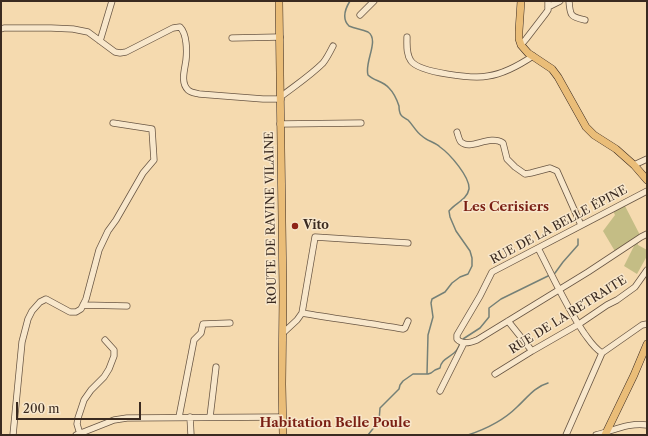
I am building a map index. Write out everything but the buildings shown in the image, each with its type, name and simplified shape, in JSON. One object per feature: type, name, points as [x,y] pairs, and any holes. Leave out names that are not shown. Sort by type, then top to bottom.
[{"type":"main road","name":"ROUTE DE RAVINE VILAINE","points":[[279,1],[283,333],[282,435]]},
{"type":"main road","points":[[521,1],[519,31],[521,45],[528,53],[552,69],[586,127],[594,135],[616,149],[634,165],[647,180]]},
{"type":"main road","points":[[606,434],[647,344]]},
{"type":"street","points":[[100,41],[112,1]]},
{"type":"street","points":[[360,15],[374,1]]},
{"type":"street","points":[[521,45],[546,13],[548,4],[560,1]]},
{"type":"street","points":[[569,1],[570,11],[573,17],[585,20]]},
{"type":"street","points":[[1,29],[51,28],[73,29],[88,32],[114,52],[120,53],[126,52],[173,28],[180,27],[185,36],[186,59],[183,80],[187,89],[200,94],[263,99],[281,97],[323,62],[328,56],[332,46]]},
{"type":"street","points":[[232,38],[280,37]]},
{"type":"street","points":[[407,37],[408,55],[411,61],[421,68],[446,74],[488,76],[521,64],[533,56]]},
{"type":"street","points":[[13,435],[22,342],[28,319],[32,311],[40,302],[46,299],[70,312],[76,312],[81,309],[86,299],[99,250],[108,231],[143,173],[154,160],[152,129],[113,123]]},
{"type":"street","points":[[280,124],[361,123]]},
{"type":"street","points":[[457,132],[460,141],[466,144],[474,144],[492,140],[503,142],[507,159],[525,174],[550,168],[557,171],[581,225]]},
{"type":"street","points":[[634,165],[647,159]]},
{"type":"street","name":"RUE DE LA BELLE ÉPINE","points":[[464,343],[459,342],[457,335],[492,272],[647,191]]},
{"type":"street","points":[[440,391],[464,343],[471,343],[508,322],[647,234]]},
{"type":"street","points":[[283,333],[302,313],[315,237],[408,242]]},
{"type":"street","points":[[538,248],[578,324],[595,349],[602,353]]},
{"type":"street","name":"RUE DE LA RETRAITE","points":[[495,374],[578,324],[606,305],[617,300],[635,287],[647,270]]},
{"type":"street","points":[[83,305],[128,306]]},
{"type":"street","points":[[302,313],[356,322],[380,324],[403,329],[408,321]]},
{"type":"street","points":[[508,322],[532,351]]},
{"type":"street","points":[[179,417],[194,340],[201,333],[203,324],[230,323]]},
{"type":"street","points":[[566,435],[602,353],[642,324],[647,324]]},
{"type":"street","points":[[105,340],[114,350],[114,356],[104,377],[91,390],[84,400],[78,418],[78,434],[114,420],[127,418],[282,417]]},
{"type":"street","points":[[210,417],[216,367]]},
{"type":"street","points":[[190,417],[191,435]]},
{"type":"street","points":[[596,435],[606,434],[628,426],[640,424],[647,425]]},
{"type":"shaded area","points":[[625,206],[641,237],[637,239],[638,245],[647,250],[647,256],[637,274],[624,266],[634,246],[630,244],[616,253],[603,231],[615,215],[613,211]]},
{"type":"waterway","points":[[350,1],[345,14],[347,23],[349,26],[368,32],[372,40],[367,70],[368,75],[389,88],[397,101],[401,116],[408,120],[426,139],[438,145],[449,155],[459,166],[466,178],[469,189],[468,193],[449,211],[456,231],[470,251],[472,258],[472,266],[468,274],[460,277],[452,283],[445,292],[432,299],[431,303],[433,317],[428,335],[427,374],[413,374],[403,381],[399,389],[380,408],[379,421],[368,435]]},
{"type":"waterway","points":[[554,274],[578,245],[578,239]]},
{"type":"waterway","points":[[463,339],[480,328],[489,317],[489,308],[501,299],[550,275]]},
{"type":"waterway","points":[[428,374],[440,368],[443,361],[456,351],[460,344]]},
{"type":"waterway","points":[[468,435],[488,427],[500,420],[512,412],[535,390],[548,383]]},
{"type":"place","name":"Vito","points":[[295,226]]},
{"type":"district","name":"Les Cerisiers","points":[[506,207]]},
{"type":"district","name":"Habitation Belle Poule","points":[[335,423]]}]
